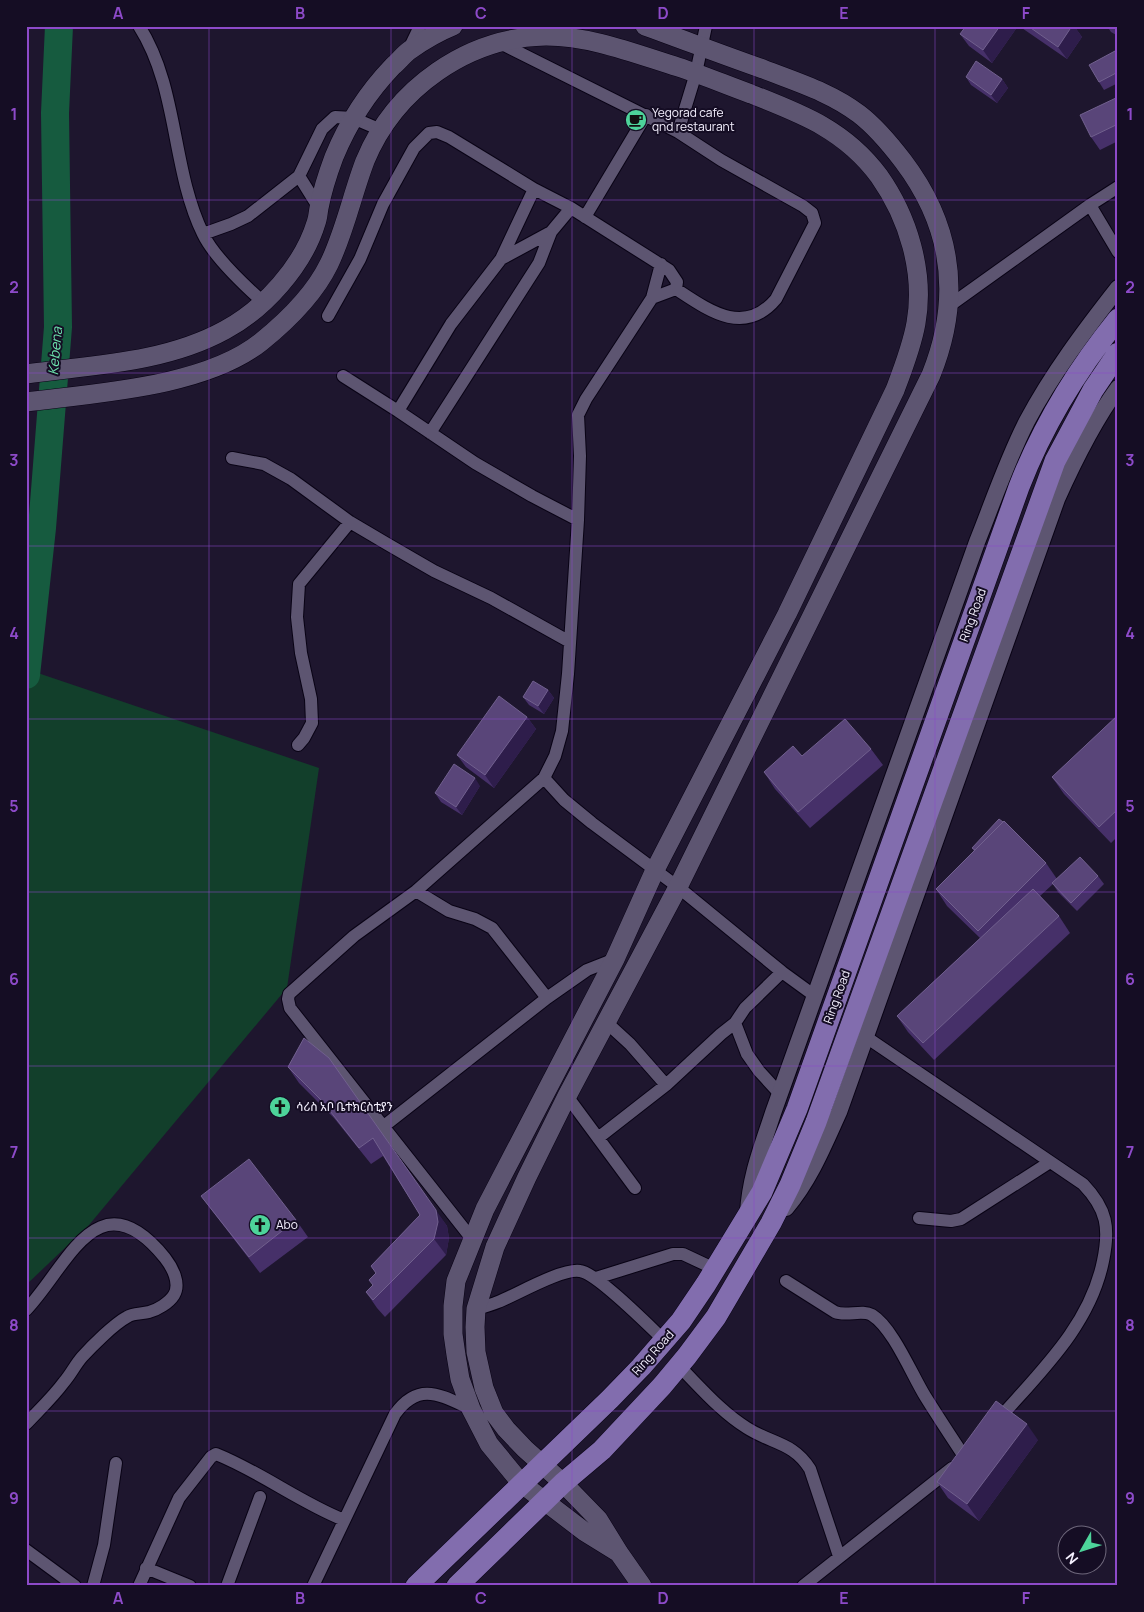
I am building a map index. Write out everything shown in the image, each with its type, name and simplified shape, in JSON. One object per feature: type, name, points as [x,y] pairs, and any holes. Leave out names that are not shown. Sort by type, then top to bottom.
[{"type":"highway","name":"Ring Road","points":[[416,1586],[610,1398],[665,1341],[681,1321],[715,1269],[762,1192],[797,1109],[1018,486],[1033,450],[1052,414],[1082,366],[1118,319]]},
{"type":"highway","name":"Ring Road","points":[[457,1586],[546,1502],[563,1483],[602,1450],[657,1392],[716,1317],[771,1223],[790,1185],[816,1122],[1051,470],[1093,390],[1118,353]]},
{"type":"main road","points":[[26,374],[126,361],[170,352],[201,342],[226,330],[263,302],[284,281],[304,250],[317,222],[319,208],[334,158],[353,118],[381,80],[408,51],[453,26]]},
{"type":"main road","points":[[642,1586],[619,1554],[598,1519],[506,1429],[494,1413],[484,1388],[476,1352],[476,1309],[495,1247],[567,1096],[678,887],[931,375],[945,334],[949,306],[949,279],[943,241],[925,192],[892,146],[858,114],[818,90],[645,26]]},
{"type":"main road","points":[[26,402],[133,389],[182,378],[224,363],[258,344],[296,309],[318,283],[329,264],[366,160],[381,130],[404,99],[426,79],[448,64],[472,52],[500,43],[522,38],[547,36],[591,41],[696,73],[801,113],[824,125],[862,155],[879,176],[892,197],[905,224],[913,249],[918,294],[916,321],[903,369],[895,390],[787,614],[656,870],[616,959],[485,1209],[456,1280],[453,1306],[453,1334],[460,1379],[471,1409],[489,1444],[521,1483],[585,1532],[619,1554]]},
{"type":"street","points":[[140,26],[151,44],[160,66],[180,163],[192,206],[203,234],[210,246],[226,265],[263,302]]},
{"type":"street","points":[[408,51],[420,26]]},
{"type":"street","points":[[678,132],[696,73],[706,26]]},
{"type":"street","points":[[500,43],[678,132],[721,160],[803,206],[812,213],[815,223],[776,300],[768,309],[745,318],[731,318],[714,312],[676,289]]},
{"type":"street","points":[[585,217],[646,115]]},
{"type":"street","points":[[203,234],[248,216],[299,176],[322,129],[328,122],[335,118],[353,118],[381,130]]},
{"type":"street","points":[[328,316],[360,259],[383,204],[414,148],[430,133],[437,132],[449,137],[534,189],[571,208],[661,264],[674,276],[677,282],[676,289]]},
{"type":"street","points":[[299,176],[319,208]]},
{"type":"street","points":[[949,306],[1090,205],[1118,188]]},
{"type":"street","points":[[398,411],[451,324],[501,259],[534,189]]},
{"type":"street","points":[[1090,205],[1118,252]]},
{"type":"street","points":[[430,433],[539,262],[551,232],[571,208]]},
{"type":"street","points":[[501,259],[551,232]]},
{"type":"street","points":[[472,1239],[290,1008],[288,999],[290,994],[354,936],[416,891],[544,778],[555,756],[562,731],[578,520],[580,456],[578,415],[586,399],[652,298],[661,264]]},
{"type":"street","points":[[748,1213],[754,1170],[780,1094],[977,542],[1008,462],[1028,420],[1052,380],[1086,329],[1118,288]]},
{"type":"street","points":[[652,298],[676,289]]},
{"type":"street","points":[[343,376],[475,463],[578,520]]},
{"type":"street","points":[[771,1223],[788,1206],[799,1191],[839,1112],[1057,499],[1070,468],[1092,428],[1118,388]]},
{"type":"street","points":[[232,458],[264,464],[291,478],[350,522],[434,571],[491,598],[570,642]]},
{"type":"street","points":[[298,745],[312,724],[311,699],[301,654],[297,617],[299,584],[350,522]]},
{"type":"street","points":[[544,778],[564,800],[585,817],[678,887],[782,972],[815,996]]},
{"type":"street","points":[[416,891],[449,911],[475,919],[492,928],[547,998]]},
{"type":"street","points":[[384,1126],[547,998],[587,970],[616,959]]},
{"type":"street","points":[[598,1138],[666,1085],[735,1023],[745,1008],[782,972]]},
{"type":"street","points":[[606,1022],[630,1044],[666,1085]]},
{"type":"street","points":[[735,1023],[747,1054],[780,1094]]},
{"type":"street","points":[[866,1037],[1083,1184],[1100,1205],[1108,1232],[1101,1272],[1091,1300],[1074,1330],[1056,1354],[991,1428]]},
{"type":"street","points":[[567,1096],[634,1188]]},
{"type":"street","points":[[919,1218],[951,1221],[961,1219],[1050,1162]]},
{"type":"street","points":[[26,1310],[35,1301],[70,1254],[88,1235],[101,1226],[114,1223],[126,1226],[141,1235],[158,1250],[172,1266],[176,1278],[175,1294],[167,1302],[150,1312],[128,1316],[105,1335],[81,1358],[65,1381],[26,1424]]},
{"type":"street","points":[[596,1278],[673,1254],[683,1254],[715,1269]]},
{"type":"street","points":[[476,1309],[498,1303],[517,1292],[569,1272],[580,1271],[596,1278],[665,1341]]},
{"type":"street","points":[[786,1281],[834,1312],[841,1315],[870,1314],[881,1324],[904,1358],[924,1396],[968,1454],[803,1586]]},
{"type":"street","points":[[678,1366],[727,1414],[762,1436],[794,1450],[804,1459],[810,1469],[839,1556]]},
{"type":"street","points":[[313,1586],[395,1414],[403,1402],[413,1396],[433,1393],[471,1409]]},
{"type":"street","points":[[140,1586],[146,1568],[179,1498],[211,1457],[216,1454],[245,1467],[296,1497],[344,1520]]},
{"type":"street","points":[[94,1586],[104,1545],[116,1463]]},
{"type":"street","points":[[227,1586],[260,1498]]},
{"type":"street","points":[[26,1550],[76,1586]]},
{"type":"street","points":[[146,1568],[190,1586]]},
{"type":"green space","points":[[26,669],[319,768],[287,988],[89,1225],[26,1285]]},
{"type":"building","points":[[966,26],[1000,26],[983,50],[960,34]]},
{"type":"building","points":[[1028,26],[1072,26],[1058,47]]},
{"type":"building","points":[[1115,51],[1118,57],[1118,72],[1099,82],[1089,65]]},
{"type":"building","points":[[976,61],[1002,79],[991,95],[966,77]]},
{"type":"building","points":[[1118,97],[1118,124],[1091,137],[1080,115]]},
{"type":"building","points":[[533,681],[548,690],[538,706],[523,697]]},
{"type":"building","points":[[499,696],[527,717],[485,775],[457,755]]},
{"type":"building","points":[[1118,715],[1118,809],[1099,827],[1052,777]]},
{"type":"building","points":[[845,719],[871,749],[798,812],[764,772],[793,746],[802,756]]},
{"type":"building","points":[[454,764],[475,778],[456,807],[435,793]]},
{"type":"building","points":[[999,819],[1003,822],[975,850],[972,848]]},
{"type":"building","points":[[1004,821],[1046,863],[978,931],[936,889]]},
{"type":"building","points":[[1080,857],[1098,876],[1071,903],[1052,883]]},
{"type":"building","points":[[1033,889],[1059,916],[923,1043],[897,1016]]},
{"type":"building","points":[[304,1038],[329,1058],[436,1210],[438,1222],[434,1239],[373,1300],[366,1292],[373,1285],[369,1280],[376,1273],[371,1266],[420,1215],[373,1138],[359,1148],[323,1102],[288,1067]]},
{"type":"building","points":[[249,1159],[296,1220],[249,1257],[201,1196]]},
{"type":"building","points":[[996,1401],[1027,1424],[967,1504],[937,1482]]},
{"type":"waterway","name":"Kebena","points":[[26,675],[42,528],[58,327],[55,113],[59,26]]},
{"type":"place","name":"Yegorad cafe qnd restaurant","points":[[636,120]]},
{"type":"place","name":"ሳሪስ አቦ ቤተክርስቲያን","points":[[280,1107]]},
{"type":"place","name":"Abo","points":[[260,1225]]}]
